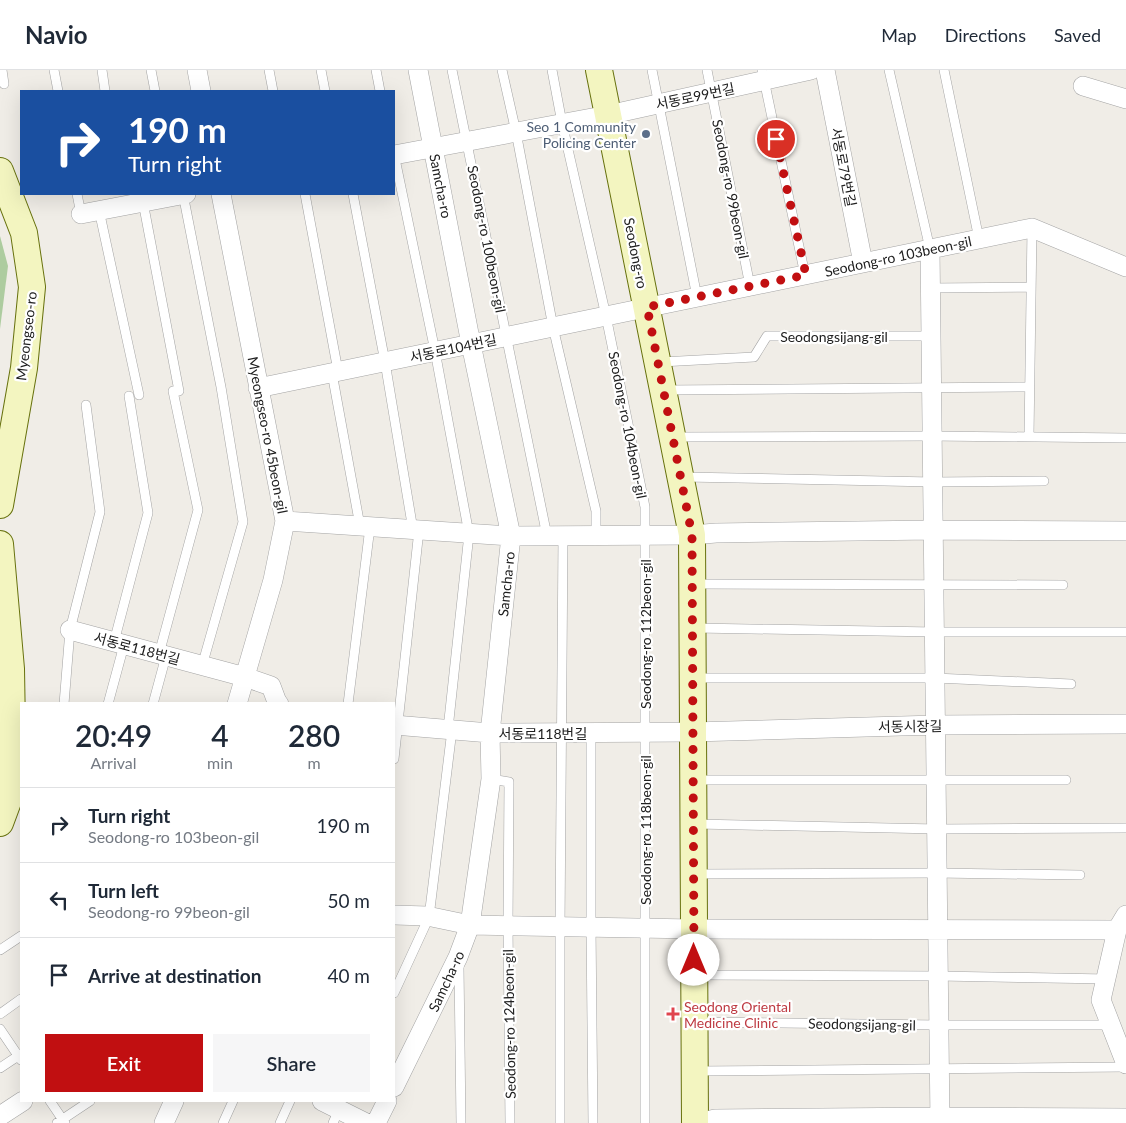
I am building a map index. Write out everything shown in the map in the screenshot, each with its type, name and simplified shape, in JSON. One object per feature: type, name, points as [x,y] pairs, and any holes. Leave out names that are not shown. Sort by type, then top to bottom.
[{"type":"street","points":[[197,70],[201,90]]},
{"type":"street","name":"Samcha-ro","points":[[395,1085],[458,956],[470,925],[491,780],[490,733],[511,536],[471,344],[418,70]]},
{"type":"street","name":"Seodong-ro","points":[[599,70],[692,535],[696,1123]]},
{"type":"street","name":"서동로99번길","points":[[608,115],[712,92],[763,75],[811,70]]},
{"type":"street","name":"서동로79번길","points":[[825,70],[863,263]]},
{"type":"street","points":[[1083,86],[1126,99]]},
{"type":"street","points":[[395,154],[608,115]]},
{"type":"street","name":"Myeongseo-ro","points":[[0,171],[24,233],[32,287],[24,368],[0,505]]},
{"type":"street","points":[[81,214],[130,202],[174,195]]},
{"type":"street","name":"Myeongseo-ro 45beon-gil","points":[[221,195],[285,521],[272,580],[239,702]]},
{"type":"street","points":[[1032,228],[1126,267]]},
{"type":"street","name":"Seodong-ro 103beon-gil","points":[[647,307],[1032,228]]},
{"type":"street","points":[[930,249],[940,1120]]},
{"type":"street","name":"서동로104번길","points":[[258,388],[647,307]]},
{"type":"street","points":[[285,521],[511,536],[692,535],[716,533],[933,530],[1126,531]]},
{"type":"street","points":[[0,544],[11,669],[13,788],[0,823]]},
{"type":"street","name":"서동로118번길","points":[[70,630],[271,686],[278,702]]},
{"type":"street","name":"서동시장길","points":[[693,732],[936,726],[1126,724]]},
{"type":"street","name":"서동로118번길","points":[[395,725],[490,733],[693,732]]},
{"type":"street","points":[[395,915],[429,917],[470,925],[694,929],[938,930],[1122,922],[1101,1000],[1126,1064]]},
{"type":"street","points":[[0,1116],[21,1102]]},
{"type":"street","points":[[164,1123],[174,1102]]},
{"type":"street","points":[[376,1123],[386,1102]]},
{"type":"street","points":[[334,1109],[366,1123]]},
{"type":"street","points":[[696,1123],[715,1118],[940,1120],[1126,1118]]},
{"type":"lane","points":[[2,70],[4,84]]},
{"type":"lane","points":[[54,70],[58,90]]},
{"type":"lane","points":[[102,70],[105,90]]},
{"type":"lane","points":[[150,70],[155,90]]},
{"type":"lane","points":[[269,70],[273,90]]},
{"type":"lane","points":[[320,70],[325,90]]},
{"type":"lane","points":[[376,70],[380,90]]},
{"type":"lane","name":"Seodong-ro 100beon-gil","points":[[452,70],[507,337]]},
{"type":"lane","points":[[502,70],[516,132],[553,327],[596,510],[596,536]]},
{"type":"lane","points":[[552,70],[562,123],[606,316]]},
{"type":"lane","points":[[652,70],[697,297]]},
{"type":"lane","name":"Seodong-ro 99beon-gil","points":[[707,70],[750,286]]},
{"type":"lane","points":[[889,70],[930,249]]},
{"type":"lane","points":[[944,70],[979,240]]},
{"type":"lane","points":[[763,75],[806,275]]},
{"type":"lane","points":[[395,159],[435,351],[469,534],[429,917],[395,991]]},
{"type":"lane","points":[[77,195],[81,214]]},
{"type":"lane","points":[[180,195],[221,387],[244,522],[202,666]]},
{"type":"lane","points":[[305,195],[335,372],[365,526],[348,702]]},
{"type":"lane","points":[[353,195],[416,530],[395,725]]},
{"type":"lane","points":[[130,202],[176,391],[198,510],[162,655],[153,702]]},
{"type":"lane","points":[[99,210],[139,395]]},
{"type":"lane","points":[[1029,437],[1032,228]]},
{"type":"lane","points":[[930,288],[1031,287]]},
{"type":"lane","name":"Seodong-ro 104beon-gil","points":[[606,316],[645,507],[644,535]]},
{"type":"lane","name":"Seodongsijang-gil","points":[[658,362],[754,357],[767,336],[931,336]]},
{"type":"lane","points":[[507,337],[555,536],[562,733],[560,1123]]},
{"type":"lane","points":[[664,390],[1029,386]]},
{"type":"lane","points":[[108,702],[119,643],[148,513],[129,396]]},
{"type":"lane","points":[[64,702],[70,630],[100,512],[86,405]]},
{"type":"lane","points":[[673,437],[932,436],[1126,438]]},
{"type":"lane","points":[[681,477],[933,482],[1044,481]]},
{"type":"lane","name":"Seodong-ro 112beon-gil","points":[[644,535],[645,732]]},
{"type":"lane","points":[[693,584],[1063,585]]},
{"type":"lane","points":[[693,628],[935,632],[1126,632]]},
{"type":"lane","points":[[693,678],[935,678],[1071,684]]},
{"type":"lane","name":"Seodong-ro 118beon-gil","points":[[645,732],[645,928]]},
{"type":"lane","points":[[592,733],[593,1123]]},
{"type":"lane","name":"Seodong-ro 124beon-gil","points":[[491,780],[509,782],[510,1123]]},
{"type":"lane","points":[[694,780],[1066,780]]},
{"type":"lane","points":[[694,824],[937,828],[1126,828]]},
{"type":"lane","points":[[694,874],[937,873],[1080,875]]},
{"type":"lane","points":[[645,928],[645,1123]]},
{"type":"lane","points":[[0,950],[20,937]]},
{"type":"lane","points":[[458,956],[461,1123]]},
{"type":"lane","points":[[694,975],[1107,978]]},
{"type":"lane","points":[[0,1014],[20,1000]]},
{"type":"lane","name":"Seodongsijang-gil","points":[[694,1022],[1111,1025]]},
{"type":"lane","points":[[0,1028],[20,1056],[0,1068]]},
{"type":"lane","points":[[695,1071],[1126,1067]]},
{"type":"lane","points":[[51,1102],[61,1122],[89,1102]]},
{"type":"lane","points":[[222,1123],[232,1102]]},
{"type":"lane","points":[[280,1123],[290,1102]]},
{"type":"green space","points":[[0,236],[8,266],[0,329]]},
{"type":"place","name":"Seo 1 Community Policing Center","points":[[646,134]]},
{"type":"place","name":"Seodong Oriental Medicine Clinic","points":[[673,1014]]},
{"type":"route","points":[[694,960],[692,535],[647,307],[806,275],[776,139]]}]
